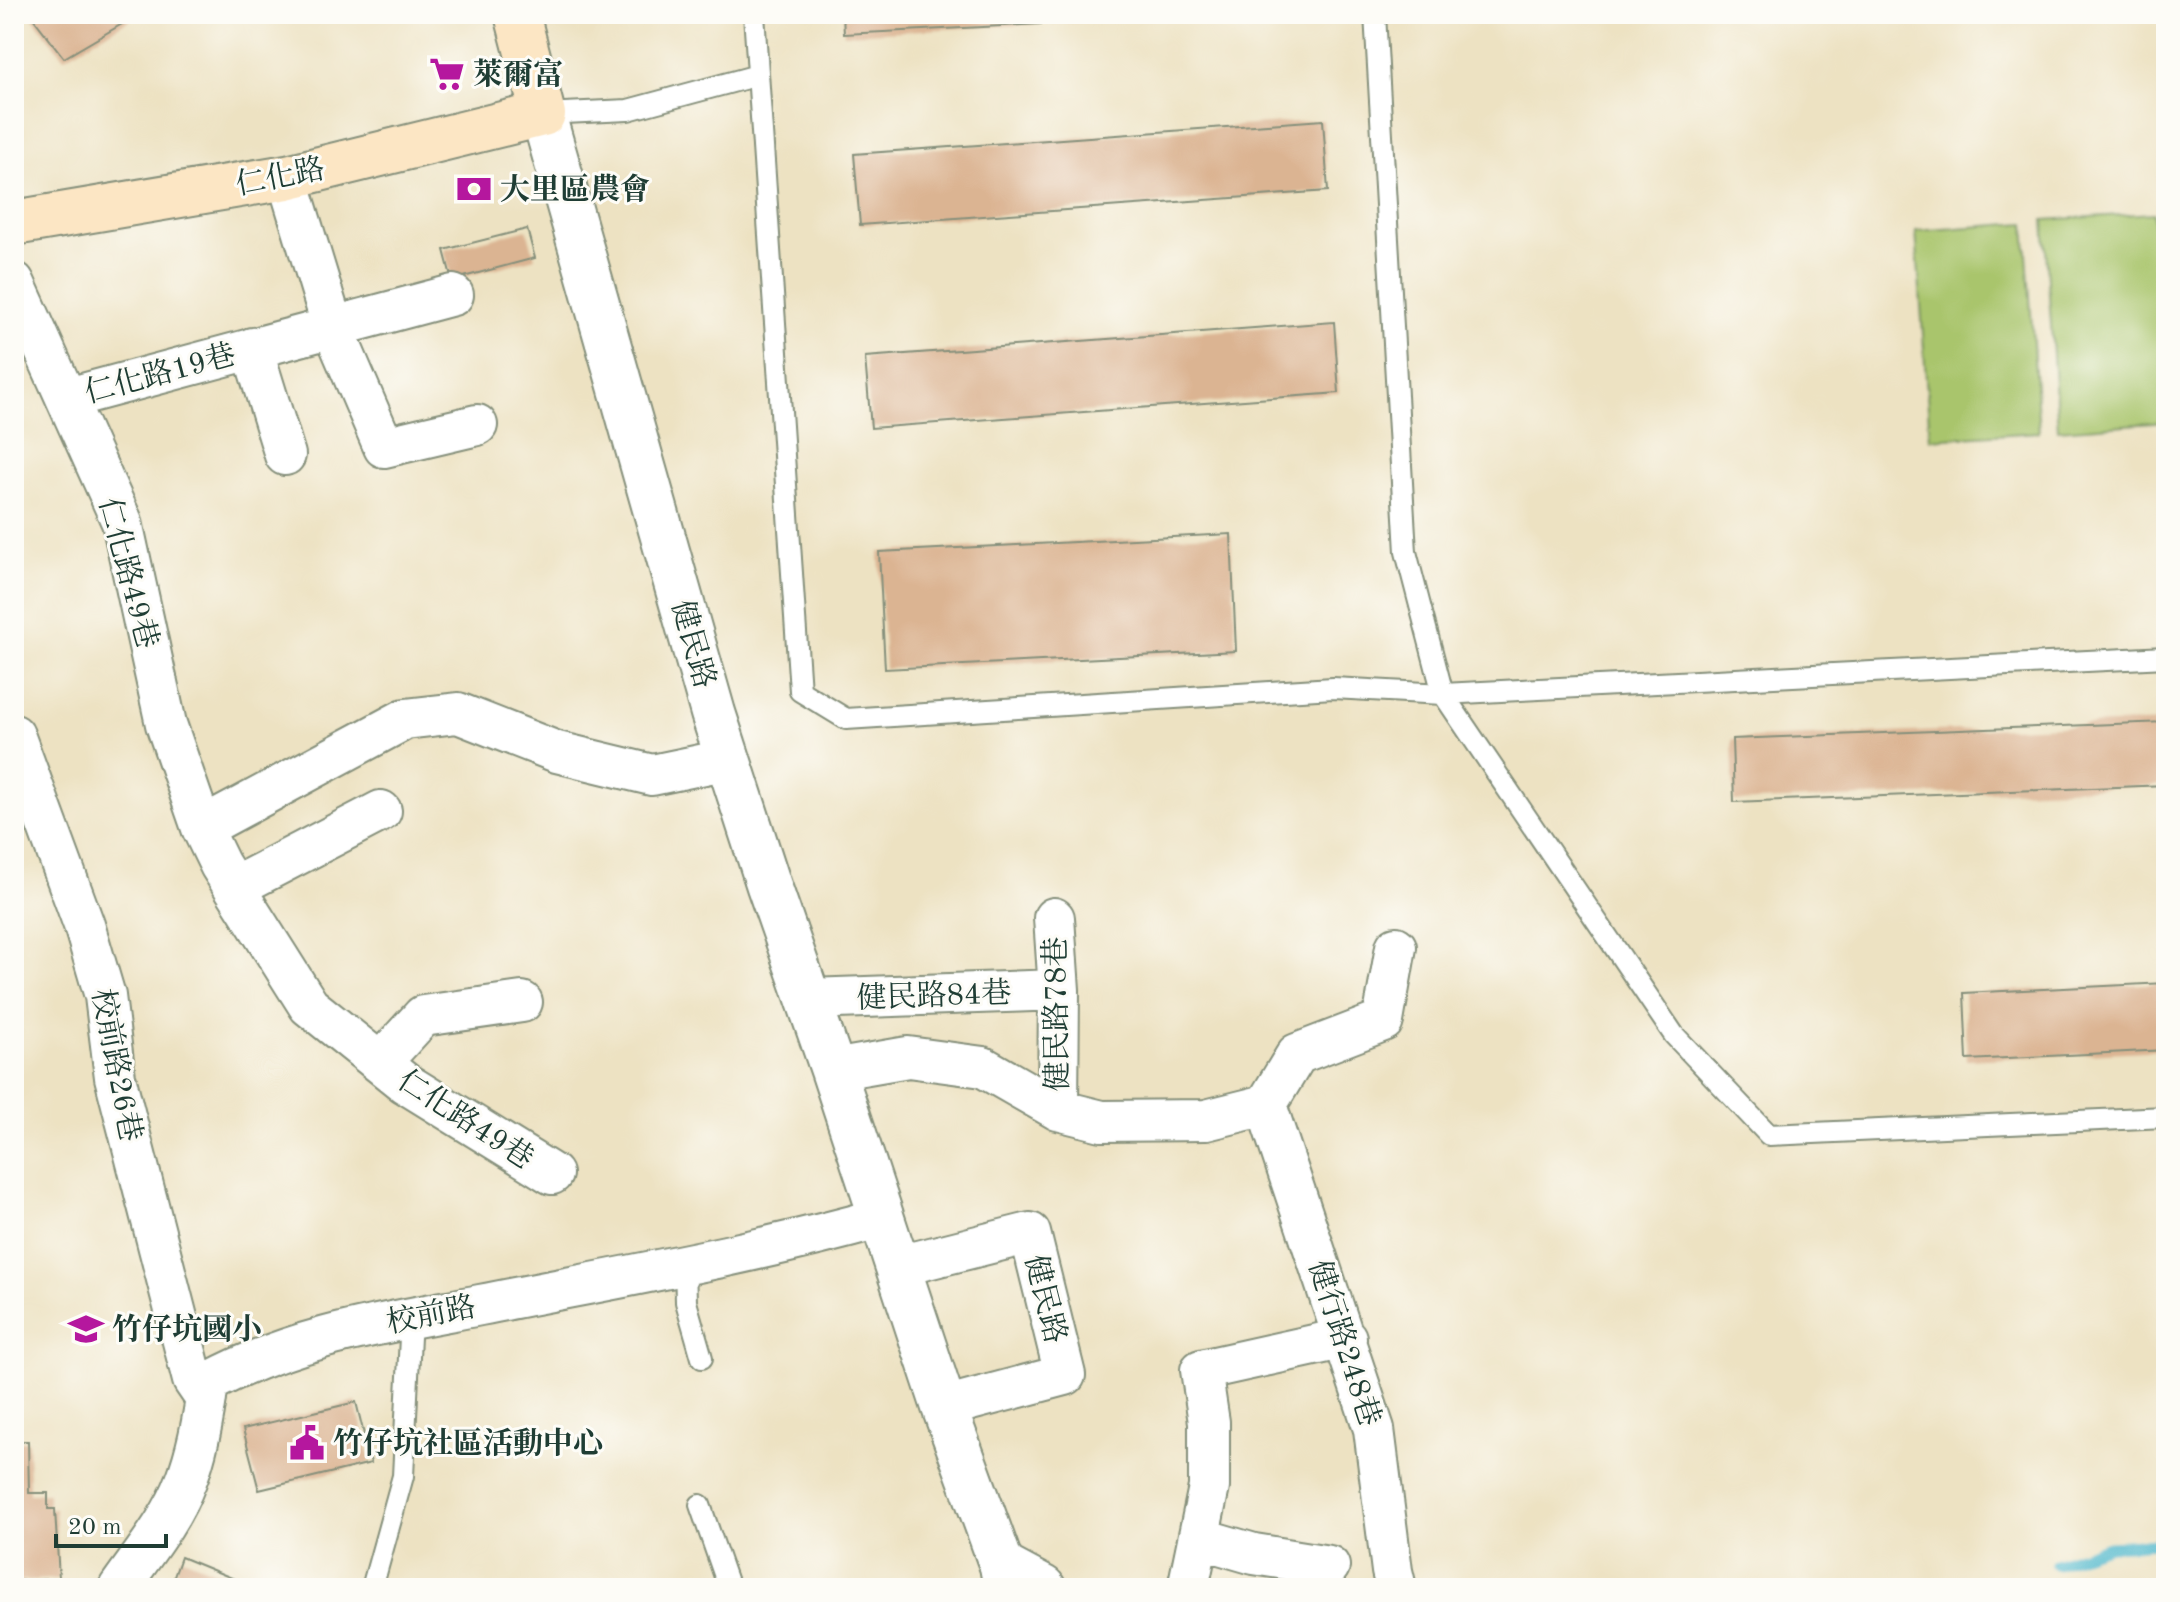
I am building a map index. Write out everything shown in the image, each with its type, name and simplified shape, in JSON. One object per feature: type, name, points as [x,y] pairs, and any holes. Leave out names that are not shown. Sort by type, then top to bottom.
[{"type":"main road","name":"健民路","points":[[517,14],[543,114]]},
{"type":"main road","name":"仁化路","points":[[14,223],[287,177],[543,114]]},
{"type":"street","name":"健民路","points":[[543,114],[713,713],[944,1407],[1004,1577]]},
{"type":"street","points":[[287,177],[333,328],[384,447],[477,425]]},
{"type":"street","name":"仁化路49巷","points":[[14,282],[122,522],[166,724],[202,828],[220,865],[309,1006],[405,1083],[552,1174]]},
{"type":"street","name":"仁化路19巷","points":[[68,398],[453,295]]},
{"type":"street","name":"仁化路19巷","points":[[252,348],[285,455]]},
{"type":"street","points":[[202,828],[405,719],[458,713],[557,752],[652,775],[729,759]]},
{"type":"street","name":"校前路26巷","points":[[14,735],[89,939],[105,996],[115,1077],[193,1380],[206,1399]]},
{"type":"street","points":[[235,887],[381,811]]},
{"type":"street","name":"健民路78巷","points":[[1054,918],[1059,990],[1058,1110]]},
{"type":"street","points":[[1266,1105],[1297,1054],[1383,1021],[1396,947]]},
{"type":"street","name":"健民路84巷","points":[[809,999],[1059,990]]},
{"type":"street","name":"仁化路49巷","points":[[381,1062],[423,1016],[522,1002]]},
{"type":"street","name":"健民路78巷","points":[[833,1070],[908,1057],[983,1067],[1058,1110],[1102,1121],[1206,1120],[1266,1105]]},
{"type":"street","name":"健行路248巷","points":[[1266,1105],[1374,1429],[1396,1588]]},
{"type":"street","name":"校前路","points":[[119,1588],[172,1509],[186,1482],[208,1383],[233,1369],[331,1334],[798,1242],[882,1218]]},
{"type":"street","name":"健民路","points":[[899,1266],[1030,1233],[1065,1375],[944,1407]]},
{"type":"street","points":[[1188,1588],[1209,1487],[1209,1422],[1201,1370],[1346,1338]]},
{"type":"street","points":[[1199,1538],[1253,1571],[1329,1566]]},
{"type":"street","points":[[1004,1577],[1043,1588]]},
{"type":"lane","points":[[754,14],[800,691],[846,719],[1333,688],[1443,694],[2166,657]]},
{"type":"lane","points":[[1375,14],[1406,552],[1443,694],[1674,1035],[1769,1135],[2166,1117]]},
{"type":"lane","points":[[543,114],[628,110],[758,75]]},
{"type":"lane","points":[[685,1264],[686,1302],[702,1358]]},
{"type":"lane","points":[[372,1588],[403,1476],[411,1317]]},
{"type":"lane","points":[[700,1505],[729,1588]]},
{"type":"green space","points":[[2153,213],[2166,422],[2058,430],[2044,220]]},
{"type":"green space","points":[[2025,223],[2039,432],[1930,439],[1916,231]]},
{"type":"building","points":[[30,14],[139,14],[64,58]]},
{"type":"building","points":[[843,14],[1197,14],[1197,16],[844,34]]},
{"type":"building","points":[[1323,120],[1328,191],[860,225],[854,154]]},
{"type":"building","points":[[527,229],[535,258],[452,280],[444,250]]},
{"type":"building","points":[[1334,322],[1339,393],[871,428],[865,357]]},
{"type":"building","points":[[1231,534],[1236,651],[885,669],[879,552]]},
{"type":"building","points":[[2166,722],[2166,785],[1734,802],[1732,739]]},
{"type":"building","points":[[2166,983],[2166,1050],[1967,1060],[1964,993]]},
{"type":"building","name":"竹仔坑社區活動中心","points":[[356,1402],[371,1463],[259,1490],[243,1429]]},
{"type":"building","points":[[14,1441],[28,1441],[29,1493],[48,1493],[48,1509],[55,1509],[59,1579],[14,1581]]},
{"type":"building","points":[[181,1557],[256,1588],[170,1588]]},
{"type":"waterway","points":[[2056,1564],[2109,1546],[2166,1545]]},
{"type":"place","name":"萊爾富","points":[[447,74]]},
{"type":"place","name":"大里區農會","points":[[474,189]]},
{"type":"place","name":"竹仔坑國小","points":[[86,1329]]},
{"type":"place","name":"竹仔坑社區活動中心","points":[[307,1443]]}]
